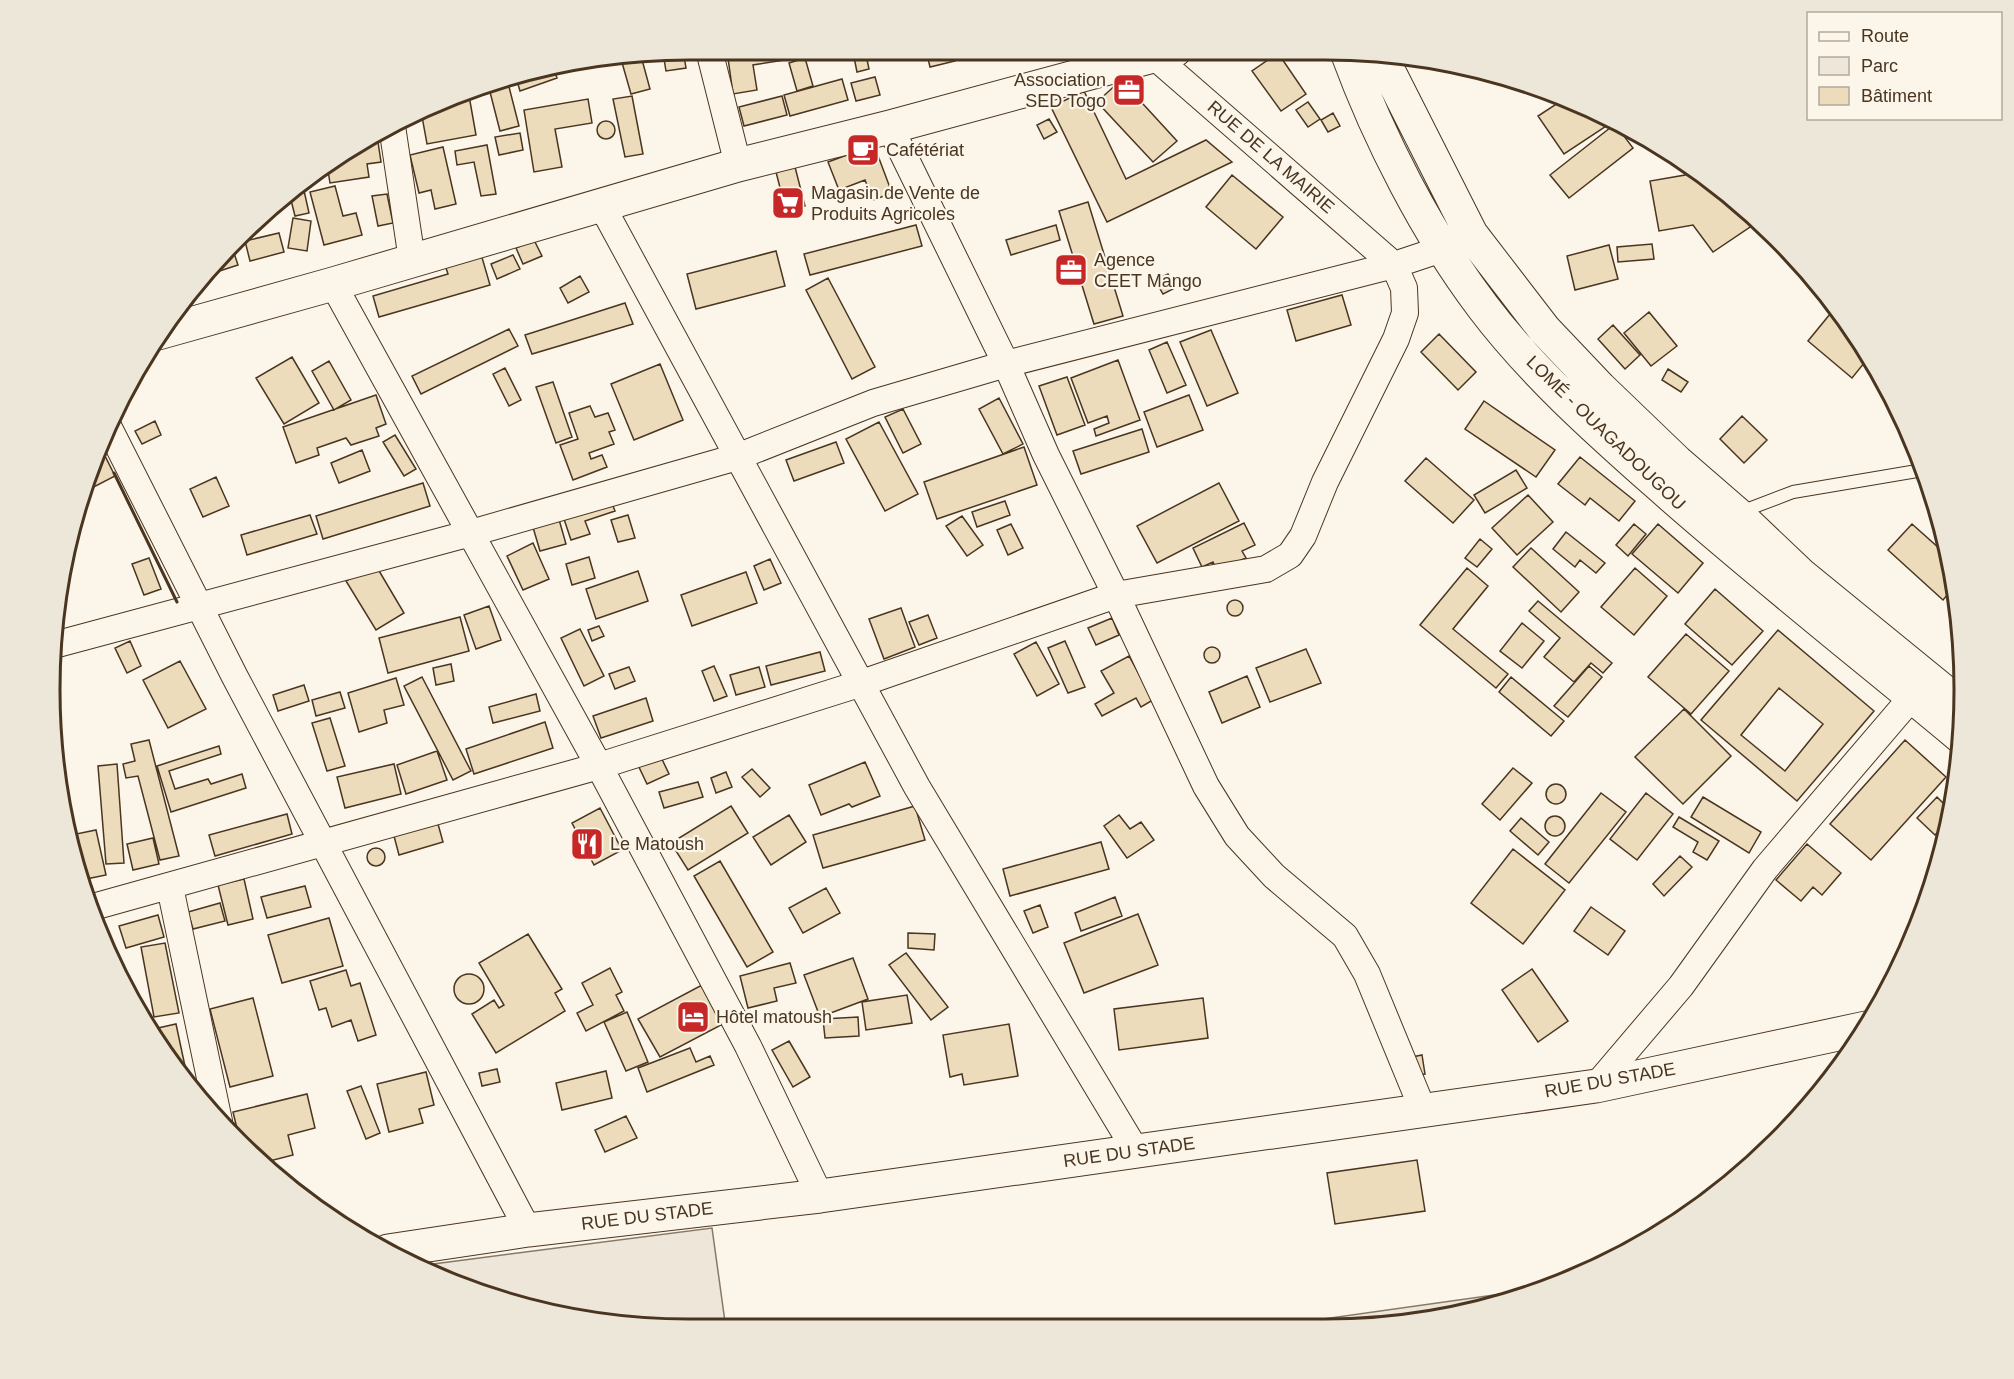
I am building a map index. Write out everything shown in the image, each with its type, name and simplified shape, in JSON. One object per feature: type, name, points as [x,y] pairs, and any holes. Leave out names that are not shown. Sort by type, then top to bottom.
[{"type":"main road","points":[[174,328],[738,165],[890,127],[1127,60]]},
{"type":"main road","name":"LOMÉ - OUAGADOUGOU","points":[[1350,61],[1371,112],[1442,249],[1484,309],[1530,361],[1616,447],[1800,574],[1954,699]]},
{"type":"main road","name":"LOMÉ - OUAGADOUGOU","points":[[1385,63],[1471,234],[1544,329],[1600,388],[1677,462],[1724,522],[1912,697],[1953,730]]},
{"type":"main road","name":"RUE DU STADE","points":[[401,1249],[528,1230],[820,1196],[1596,1086],[1853,1031]]},
{"type":"street","points":[[712,60],[738,165]]},
{"type":"street","name":"RUE DE LA MAIRIE","points":[[1169,60],[1394,265]]},
{"type":"street","points":[[890,127],[1006,364],[1046,455],[1116,595],[1206,786],[1237,836],[1274,876],[1345,936],[1367,974],[1423,1110]]},
{"type":"street","points":[[393,134],[412,260]]},
{"type":"street","points":[[602,206],[917,787],[1136,1151]]},
{"type":"street","points":[[61,643],[471,533],[737,457],[873,403],[1006,364],[1394,265],[1442,249],[1471,234]]},
{"type":"street","points":[[98,906],[599,766],[862,683],[1116,595],[1266,569],[1290,555],[1303,536],[1325,482],[1396,339],[1405,313],[1404,288],[1394,265]]},
{"type":"street","points":[[333,284],[599,766],[748,1046],[820,1196]]},
{"type":"street","points":[[113,437],[198,605],[528,1230]]},
{"type":"street","points":[[1596,1086],[1681,987],[1766,869],[1912,697]]},
{"type":"street","points":[[170,887],[216,1104]]},
{"type":"lane","points":[[1724,522],[1793,492],[1915,471]]},
{"type":"green space","points":[[712,1228],[725,1319],[648,1318],[567,1307],[487,1286],[433,1264]]},
{"type":"green space","points":[[1500,1294],[1407,1314],[1323,1319]]},
{"type":"building","points":[[685,60],[686,68],[666,71],[664,61]]},
{"type":"building","points":[[728,60],[785,60],[753,65],[757,90],[733,94]]},
{"type":"building","points":[[806,60],[813,86],[797,91],[789,63]]},
{"type":"building","points":[[855,60],[867,60],[869,69],[857,72]]},
{"type":"building","points":[[928,60],[955,61],[930,67]]},
{"type":"building","points":[[1268,60],[1283,60],[1306,94],[1281,111],[1252,71]]},
{"type":"building","points":[[643,62],[650,89],[631,94],[622,64]]},
{"type":"building","points":[[556,75],[557,78],[520,91],[518,84]]},
{"type":"building","points":[[875,77],[880,95],[856,101],[851,83]]},
{"type":"building","points":[[842,79],[848,100],[790,116],[784,95]]},
{"type":"building","points":[[1121,80],[1177,141],[1153,162],[1097,102]]},
{"type":"building","points":[[509,86],[519,126],[500,131],[490,92]]},
{"type":"building","points":[[1084,91],[1126,179],[1206,140],[1232,162],[1107,222],[1051,107]]},
{"type":"building","points":[[632,96],[643,154],[625,157],[613,99]]},
{"type":"building","points":[[782,96],[787,115],[744,126],[739,107]]},
{"type":"building","points":[[588,99],[592,123],[555,129],[562,167],[534,172],[524,110]]},
{"type":"building","points":[[470,100],[476,135],[427,144],[423,120]]},
{"type":"building","points":[[1308,102],[1320,119],[1308,127],[1296,110]]},
{"type":"building","points":[[1556,104],[1606,126],[1564,154],[1538,116]]},
{"type":"building","points":[[1333,113],[1340,126],[1328,132],[1321,120]]},
{"type":"building","points":[[1049,119],[1057,132],[1044,139],[1037,125]]},
{"type":"building","points":[[606,121],[612,124],[615,130],[612,136],[606,139],[600,136],[597,130],[600,124]]},
{"type":"building","points":[[1609,128],[1624,136],[1633,148],[1569,198],[1550,175]]},
{"type":"building","points":[[520,133],[523,150],[499,155],[495,137]]},
{"type":"building","points":[[378,142],[381,162],[367,164],[369,177],[330,183],[329,174]]},
{"type":"building","points":[[487,145],[496,194],[481,196],[474,162],[457,165],[455,151]]},
{"type":"building","points":[[874,145],[892,193],[873,200],[865,180],[839,190],[828,162]]},
{"type":"building","points":[[443,147],[456,204],[435,209],[431,190],[419,193],[410,155]]},
{"type":"building","points":[[795,167],[805,206],[786,211],[776,172]]},
{"type":"building","points":[[1232,175],[1283,217],[1256,249],[1206,207]]},
{"type":"building","points":[[1685,175],[1708,190],[1751,226],[1713,252],[1693,225],[1659,231],[1650,181]]},
{"type":"building","points":[[335,186],[343,216],[356,213],[362,235],[324,245],[310,192]]},
{"type":"building","points":[[304,191],[309,213],[295,216],[291,202]]},
{"type":"building","points":[[387,194],[393,223],[378,226],[372,196]]},
{"type":"building","points":[[1088,202],[1123,316],[1094,324],[1059,211]]},
{"type":"building","points":[[293,218],[311,221],[307,251],[288,248]]},
{"type":"building","points":[[916,225],[922,246],[810,275],[804,254]]},
{"type":"building","points":[[1056,225],[1060,240],[1011,255],[1006,240]]},
{"type":"building","points":[[279,233],[284,252],[250,261],[245,243]]},
{"type":"building","points":[[534,240],[542,256],[523,264],[516,248]]},
{"type":"building","points":[[1652,244],[1654,259],[1618,262],[1617,247]]},
{"type":"building","points":[[1609,245],[1618,279],[1575,290],[1567,256]]},
{"type":"building","points":[[776,251],[785,286],[696,309],[687,274]]},
{"type":"building","points":[[234,254],[238,265],[218,271]]},
{"type":"building","points":[[481,254],[490,285],[379,317],[373,296],[448,274],[445,265]]},
{"type":"building","points":[[513,255],[520,269],[497,279],[491,264]]},
{"type":"building","points":[[1168,274],[1175,288],[1163,294],[1155,280]]},
{"type":"building","points":[[580,276],[589,292],[568,303],[560,288]]},
{"type":"building","points":[[828,278],[875,367],[852,379],[806,290]]},
{"type":"building","points":[[1342,295],[1351,325],[1296,341],[1287,310]]},
{"type":"building","points":[[625,303],[633,324],[532,354],[525,335]]},
{"type":"building","points":[[1649,312],[1677,346],[1651,366],[1624,333]]},
{"type":"building","points":[[1830,314],[1863,364],[1852,378],[1808,341]]},
{"type":"building","points":[[1613,325],[1640,355],[1625,369],[1598,339]]},
{"type":"building","points":[[509,329],[518,346],[421,394],[412,376]]},
{"type":"building","points":[[1211,330],[1238,393],[1207,406],[1180,342]]},
{"type":"building","points":[[1439,334],[1476,372],[1458,390],[1421,352]]},
{"type":"building","points":[[1167,342],[1186,385],[1167,393],[1149,350]]},
{"type":"building","points":[[292,357],[319,403],[284,424],[256,378]]},
{"type":"building","points":[[1118,360],[1140,420],[1096,436],[1094,429],[1109,423],[1107,416],[1088,423],[1071,378]]},
{"type":"building","points":[[329,361],[351,400],[334,410],[312,371]]},
{"type":"building","points":[[660,364],[683,420],[634,440],[611,384]]},
{"type":"building","points":[[505,368],[521,400],[509,406],[493,374]]},
{"type":"building","points":[[1668,369],[1688,382],[1681,392],[1662,380]]},
{"type":"building","points":[[1067,377],[1085,425],[1057,435],[1039,386]]},
{"type":"building","points":[[553,382],[572,437],[556,443],[536,387]]},
{"type":"building","points":[[376,395],[386,424],[376,428],[379,436],[351,445],[346,438],[317,448],[319,455],[296,463],[283,427]]},
{"type":"building","points":[[1189,395],[1203,430],[1157,447],[1144,412]]},
{"type":"building","points":[[999,398],[1023,444],[1003,454],[979,409]]},
{"type":"building","points":[[1484,401],[1555,450],[1536,477],[1465,429]]},
{"type":"building","points":[[590,406],[595,417],[608,413],[615,430],[609,432],[614,444],[589,453],[591,459],[602,455],[607,467],[573,480],[560,445],[578,439],[569,413]]},
{"type":"building","points":[[903,409],[921,444],[903,453],[885,417]]},
{"type":"building","points":[[1742,416],[1767,440],[1744,463],[1720,439]]},
{"type":"building","points":[[155,421],[161,435],[142,444],[135,431]]},
{"type":"building","points":[[879,422],[918,494],[885,511],[846,439]]},
{"type":"building","points":[[1142,429],[1149,452],[1081,474],[1073,451]]},
{"type":"building","points":[[395,435],[416,469],[404,476],[383,442]]},
{"type":"building","points":[[836,442],[844,463],[794,481],[786,460]]},
{"type":"building","points":[[1024,447],[1037,485],[937,519],[924,482]]},
{"type":"building","points":[[362,450],[370,471],[339,483],[331,463]]},
{"type":"building","points":[[105,456],[115,476],[93,487]]},
{"type":"building","points":[[1580,457],[1635,501],[1619,521],[1590,498],[1585,505],[1558,484]]},
{"type":"building","points":[[1426,458],[1474,500],[1453,523],[1405,481]]},
{"type":"building","points":[[1516,470],[1527,488],[1485,513],[1474,495]]},
{"type":"building","points":[[216,477],[229,506],[203,517],[190,489]]},
{"type":"building","points":[[423,483],[430,506],[323,539],[316,516]]},
{"type":"building","points":[[1219,483],[1239,521],[1157,563],[1137,526]]},
{"type":"building","points":[[1528,495],[1553,522],[1517,555],[1492,528]]},
{"type":"building","points":[[611,501],[615,511],[585,521],[590,534],[571,540],[563,516]]},
{"type":"building","points":[[1005,501],[1010,515],[977,527],[972,512]]},
{"type":"building","points":[[310,515],[317,534],[247,555],[241,535]]},
{"type":"building","points":[[628,515],[635,538],[618,542],[611,520]]},
{"type":"building","points":[[558,516],[566,544],[540,551],[532,524]]},
{"type":"building","points":[[962,516],[983,545],[967,556],[946,526]]},
{"type":"building","points":[[1244,523],[1255,545],[1242,551],[1246,558],[1217,571],[1213,562],[1202,567],[1193,548]]},
{"type":"building","points":[[1011,524],[1023,548],[1008,555],[997,530]]},
{"type":"building","points":[[1634,524],[1646,534],[1628,556],[1616,545]]},
{"type":"building","points":[[1658,524],[1703,563],[1678,593],[1632,554]]},
{"type":"building","points":[[1912,524],[1937,547],[1947,595],[1943,600],[1888,550]]},
{"type":"building","points":[[1566,532],[1605,563],[1596,573],[1580,560],[1575,567],[1553,549]]},
{"type":"building","points":[[1480,539],[1492,549],[1477,567],[1465,558]]},
{"type":"building","points":[[533,543],[549,579],[523,590],[507,556]]},
{"type":"building","points":[[1531,548],[1579,592],[1561,612],[1513,567]]},
{"type":"building","points":[[589,557],[595,578],[572,585],[566,564]]},
{"type":"building","points":[[149,558],[161,589],[144,595],[132,564]]},
{"type":"building","points":[[770,559],[781,583],[764,590],[754,566]]},
{"type":"building","points":[[375,564],[404,613],[376,630],[346,581]]},
{"type":"building","points":[[1467,568],[1488,586],[1453,629],[1508,674],[1496,688],[1420,625]]},
{"type":"building","points":[[1635,568],[1667,596],[1634,635],[1601,607]]},
{"type":"building","points":[[638,571],[648,601],[596,619],[586,589]]},
{"type":"building","points":[[746,572],[757,603],[692,626],[681,595]]},
{"type":"building","points":[[1715,589],[1763,631],[1732,665],[1685,624]]},
{"type":"building","points":[[1235,600],[1243,608],[1235,616],[1227,608]]},
{"type":"building","points":[[1538,601],[1612,663],[1603,673],[1591,663],[1574,682],[1544,657],[1560,638],[1529,611]]},
{"type":"building","points":[[489,606],[501,640],[476,649],[464,615]]},
{"type":"building","points":[[901,608],[915,647],[884,659],[869,619]]},
{"type":"building","points":[[928,615],[937,638],[919,645],[909,622]]},
{"type":"building","points":[[460,617],[469,651],[388,673],[379,638]]},
{"type":"building","points":[[1112,618],[1119,635],[1096,645],[1088,628]]},
{"type":"building","points":[[1522,623],[1544,641],[1522,668],[1500,651]]},
{"type":"building","points":[[599,626],[604,636],[592,641],[588,630]]},
{"type":"building","points":[[580,629],[604,676],[584,686],[561,638]]},
{"type":"building","points":[[1778,630],[1874,711],[1797,801],[1701,720]],"holes":[[[1779,688],[1823,724],[1785,771],[1741,735]]]},
{"type":"building","points":[[1686,634],[1729,671],[1691,714],[1648,677]]},
{"type":"building","points":[[130,641],[141,666],[127,673],[115,648]]},
{"type":"building","points":[[1065,641],[1085,687],[1068,693],[1048,648]]},
{"type":"building","points":[[1036,642],[1059,684],[1037,696],[1014,654]]},
{"type":"building","points":[[1212,647],[1220,655],[1212,663],[1204,655]]},
{"type":"building","points":[[1306,649],[1321,683],[1270,702],[1256,668]]},
{"type":"building","points":[[820,652],[825,671],[771,685],[766,666]]},
{"type":"building","points":[[1129,656],[1153,700],[1141,707],[1136,698],[1102,716],[1095,704],[1114,693],[1101,671]]},
{"type":"building","points":[[180,661],[206,709],[168,728],[143,680]]},
{"type":"building","points":[[451,664],[454,681],[436,685],[433,668]]},
{"type":"building","points":[[714,666],[727,696],[714,701],[702,671]]},
{"type":"building","points":[[1589,666],[1602,677],[1568,717],[1554,706]]},
{"type":"building","points":[[629,667],[635,681],[615,689],[609,674]]},
{"type":"building","points":[[759,667],[765,687],[736,695],[730,675]]},
{"type":"building","points":[[1247,676],[1260,707],[1222,723],[1209,692]]},
{"type":"building","points":[[422,677],[471,771],[453,780],[404,686]]},
{"type":"building","points":[[1511,677],[1564,721],[1551,736],[1499,692]]},
{"type":"building","points":[[396,678],[404,705],[384,710],[387,723],[359,732],[348,693]]},
{"type":"building","points":[[304,685],[309,701],[278,711],[273,695]]},
{"type":"building","points":[[340,692],[345,708],[316,716],[312,700]]},
{"type":"building","points":[[536,694],[540,711],[493,723],[489,707]]},
{"type":"building","points":[[646,698],[653,721],[601,738],[593,716]]},
{"type":"building","points":[[1684,709],[1731,756],[1683,804],[1635,757]]},
{"type":"building","points":[[330,718],[345,766],[327,771],[312,723]]},
{"type":"building","points":[[545,722],[553,748],[474,774],[466,749]]},
{"type":"building","points":[[149,740],[179,856],[160,860],[138,776],[126,778],[123,764],[135,761],[131,744]]},
{"type":"building","points":[[1905,740],[1946,777],[1871,860],[1830,824]]},
{"type":"building","points":[[219,746],[221,754],[169,771],[175,789],[208,779],[211,784],[242,774],[246,788],[171,812],[157,766]]},
{"type":"building","points":[[437,751],[447,780],[406,794],[397,765]]},
{"type":"building","points":[[660,755],[669,774],[647,784],[638,765]]},
{"type":"building","points":[[865,762],[880,796],[852,807],[849,804],[821,815],[809,785]]},
{"type":"building","points":[[117,764],[124,863],[106,864],[98,766]]},
{"type":"building","points":[[394,764],[401,794],[345,808],[337,777]]},
{"type":"building","points":[[1513,768],[1532,783],[1500,820],[1482,804]]},
{"type":"building","points":[[752,769],[770,788],[760,797],[742,777]]},
{"type":"building","points":[[726,772],[732,787],[716,793],[711,778]]},
{"type":"building","points":[[698,782],[703,797],[664,808],[659,792]]},
{"type":"building","points":[[1556,784],[1563,787],[1566,794],[1563,801],[1556,804],[1549,801],[1546,794],[1549,787]]},
{"type":"building","points":[[1601,793],[1626,812],[1569,883],[1545,864]]},
{"type":"building","points":[[1646,793],[1673,814],[1637,860],[1610,839]]},
{"type":"building","points":[[1703,797],[1761,832],[1749,853],[1691,817]]},
{"type":"building","points":[[1937,797],[1943,803],[1935,835],[1917,818]]},
{"type":"building","points":[[731,806],[748,833],[688,870],[671,843]]},
{"type":"building","points":[[915,806],[925,840],[823,868],[813,835]]},
{"type":"building","points":[[600,808],[622,850],[594,865],[572,823]]},
{"type":"building","points":[[287,814],[292,834],[215,856],[209,835]]},
{"type":"building","points":[[789,815],[806,842],[771,865],[753,837]]},
{"type":"building","points":[[1119,815],[1130,829],[1141,822],[1154,840],[1127,858],[1104,826]]},
{"type":"building","points":[[1555,816],[1562,819],[1565,826],[1562,833],[1555,836],[1548,833],[1545,826],[1548,819]]},
{"type":"building","points":[[1679,817],[1719,841],[1707,860],[1693,852],[1698,842],[1673,827]]},
{"type":"building","points":[[1521,818],[1549,842],[1538,855],[1510,831]]},
{"type":"building","points":[[438,824],[443,842],[399,855],[394,836]]},
{"type":"building","points":[[96,830],[106,875],[89,878],[77,834]]},
{"type":"building","points":[[153,838],[159,864],[133,870],[127,844]]},
{"type":"building","points":[[1101,842],[1109,869],[1010,896],[1003,869]]},
{"type":"building","points":[[1807,844],[1841,873],[1822,895],[1813,887],[1801,901],[1776,880]]},
{"type":"building","points":[[372,848],[380,848],[385,853],[383,864],[372,866],[367,861],[367,853]]},
{"type":"building","points":[[1513,849],[1565,890],[1523,944],[1471,903]]},
{"type":"building","points":[[1680,856],[1692,867],[1664,896],[1653,884]]},
{"type":"building","points":[[720,861],[773,952],[747,967],[694,876]]},
{"type":"building","points":[[244,879],[253,919],[228,925],[218,885]]},
{"type":"building","points":[[305,886],[311,907],[267,918],[261,897]]},
{"type":"building","points":[[826,888],[840,913],[803,933],[789,908]]},
{"type":"building","points":[[1115,897],[1122,916],[1081,931],[1075,913]]},
{"type":"building","points":[[220,903],[225,921],[193,929],[188,912]]},
{"type":"building","points":[[1040,905],[1048,927],[1033,933],[1024,911]]},
{"type":"building","points":[[1591,907],[1625,931],[1608,955],[1574,931]]},
{"type":"building","points":[[1138,914],[1158,965],[1084,993],[1064,943]]},
{"type":"building","points":[[158,915],[164,937],[126,948],[119,926]]},
{"type":"building","points":[[329,918],[343,966],[282,983],[268,935]]},
{"type":"building","points":[[908,933],[935,934],[934,950],[908,948]]},
{"type":"building","points":[[528,934],[562,989],[555,993],[565,1011],[496,1053],[472,1014],[494,1000],[499,1008],[504,1005],[479,963]]},
{"type":"building","points":[[165,943],[179,1013],[154,1017],[141,947]]},
{"type":"building","points":[[906,953],[948,1007],[931,1020],[889,965]]},
{"type":"building","points":[[853,958],[868,999],[820,1017],[804,975]]},
{"type":"building","points":[[790,963],[796,983],[774,988],[777,1001],[748,1008],[740,976]]},
{"type":"building","points":[[610,968],[622,992],[616,995],[624,1011],[586,1031],[577,1013],[593,1005],[582,983]]},
{"type":"building","points":[[1532,969],[1568,1021],[1538,1042],[1502,990]]},
{"type":"building","points":[[346,970],[351,986],[360,983],[376,1035],[358,1041],[351,1020],[332,1027],[326,1008],[319,1010],[310,981]]},
{"type":"building","points":[[469,974],[480,978],[484,989],[480,1000],[469,1004],[458,1000],[454,989],[458,978]]},
{"type":"building","points":[[702,985],[723,1024],[660,1057],[638,1019]]},
{"type":"building","points":[[907,995],[912,1023],[866,1030],[862,1002]]},
{"type":"building","points":[[253,998],[273,1076],[230,1087],[210,1009]]},
{"type":"building","points":[[1203,998],[1208,1038],[1119,1050],[1114,1009]]},
{"type":"building","points":[[627,1012],[648,1062],[626,1071],[604,1022]]},
{"type":"building","points":[[858,1017],[859,1036],[825,1038],[823,1019]]},
{"type":"building","points":[[176,1024],[185,1066],[166,1039],[159,1028]]},
{"type":"building","points":[[1009,1024],[1018,1076],[964,1085],[962,1074],[950,1077],[943,1035]]},
{"type":"building","points":[[789,1041],[810,1077],[793,1087],[772,1050]]},
{"type":"building","points":[[690,1048],[696,1062],[710,1056],[714,1065],[647,1092],[638,1068]]},
{"type":"building","points":[[1422,1055],[1425,1074],[1411,1076],[1407,1058]]},
{"type":"building","points":[[497,1069],[500,1082],[482,1086],[479,1073]]},
{"type":"building","points":[[606,1071],[612,1098],[562,1110],[556,1083]]},
{"type":"building","points":[[426,1072],[434,1105],[419,1109],[423,1123],[389,1132],[377,1084]]},
{"type":"building","points":[[361,1086],[380,1133],[366,1139],[347,1091]]},
{"type":"building","points":[[307,1094],[315,1128],[288,1135],[293,1155],[271,1161],[237,1127],[233,1112]]},
{"type":"building","points":[[626,1116],[637,1138],[605,1152],[595,1130]]},
{"type":"building","points":[[1417,1160],[1425,1211],[1335,1224],[1327,1173]]},
{"type":"wall","points":[[114,473],[177,602]]},
{"type":"place","name":"Association SED Togo","points":[[1129,90]]},
{"type":"place","name":"Cafétériat","points":[[863,150]]},
{"type":"place","name":"Magasin de Vente de Produits Agricoles","points":[[788,203]]},
{"type":"place","name":"Agence CEET Mango","points":[[1071,270]]},
{"type":"place","name":"Le Matoush","points":[[587,844]]},
{"type":"place","name":"Hôtel matoush","points":[[693,1017]]}]
